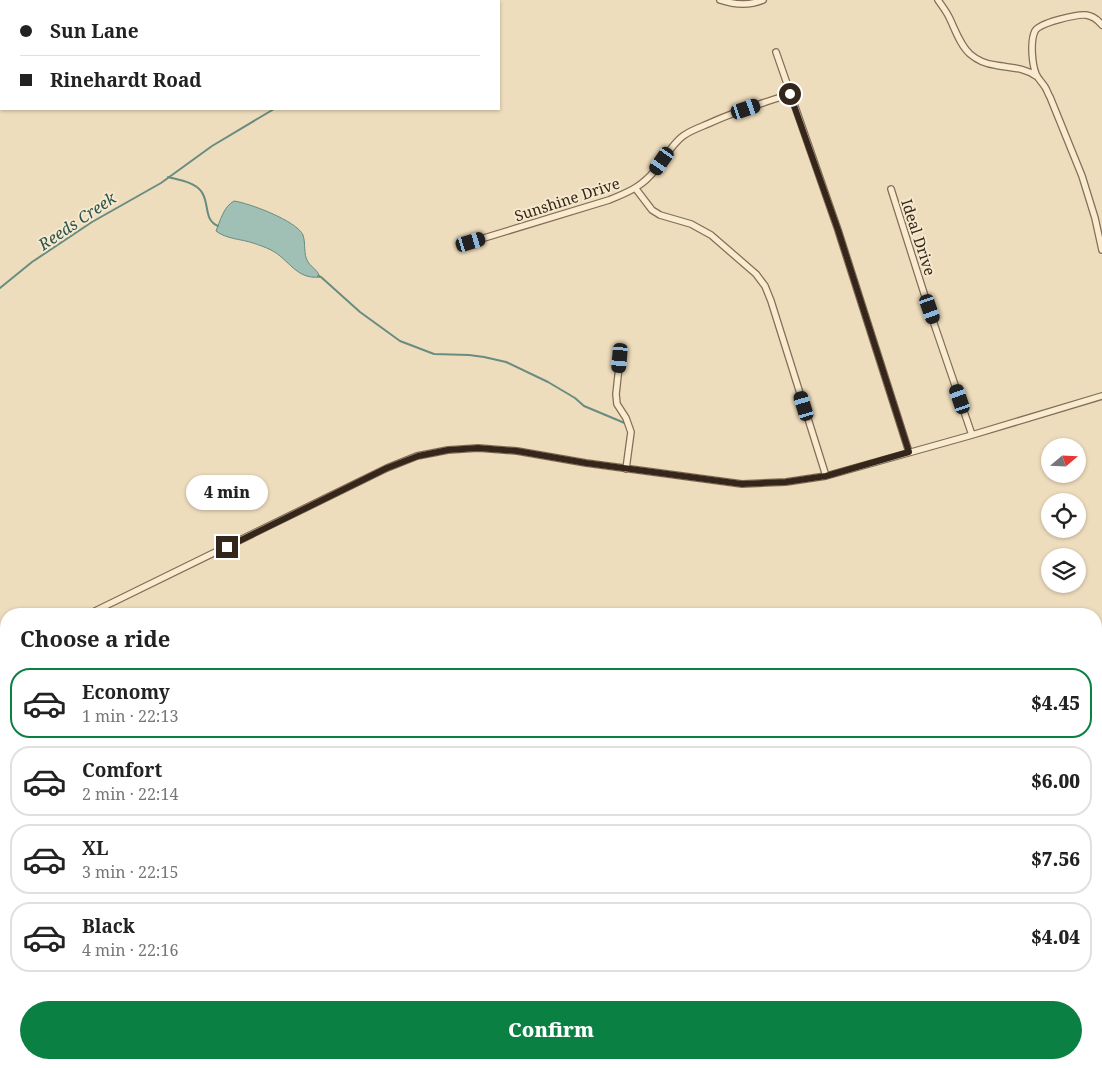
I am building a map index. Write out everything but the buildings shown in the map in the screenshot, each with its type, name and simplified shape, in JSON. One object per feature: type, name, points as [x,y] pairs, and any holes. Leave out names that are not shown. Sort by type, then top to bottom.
[{"type":"street","points":[[720,0],[729,3],[749,4],[763,0]]},
{"type":"street","points":[[938,0],[969,54],[989,64],[1027,71],[1036,76],[1045,87],[1080,170],[1095,218],[1102,250]]},
{"type":"street","points":[[1036,76],[1032,53],[1033,38],[1036,29],[1042,24],[1084,15],[1093,17],[1102,25]]},
{"type":"street","points":[[776,52],[838,230],[909,452]]},
{"type":"street","name":"Sunshine Drive","points":[[471,242],[610,200],[636,189],[656,169],[682,136],[732,114],[790,94]]},
{"type":"street","points":[[636,189],[652,210],[660,215],[691,224],[711,235],[756,274],[765,286],[826,476]]},
{"type":"street","name":"Ideal Drive","points":[[891,190],[972,435]]},
{"type":"street","points":[[620,358],[616,394],[617,404],[626,418],[631,432],[626,469]]},
{"type":"street","points":[[101,608],[387,468],[418,456],[448,450],[478,448],[517,451],[626,469],[742,484],[786,482],[826,476],[1102,396]]},
{"type":"water","points":[[234,201],[272,214],[292,224],[299,230],[303,235],[306,259],[320,277],[312,277],[299,272],[277,254],[266,248],[220,234],[216,231],[225,210]]},
{"type":"waterway","name":"Reeds Creek","points":[[0,288],[32,262],[92,222],[161,183],[212,146],[272,110]]},
{"type":"waterway","points":[[168,177],[186,182],[198,188],[204,195],[210,220],[218,226]]},
{"type":"waterway","points":[[318,276],[360,312],[400,341],[434,354],[469,355],[506,362],[548,382],[575,398],[584,406],[627,424]]},
{"type":"route","points":[[227,547],[387,468],[418,456],[448,450],[478,448],[517,451],[586,463],[742,484],[786,482],[826,476],[909,452],[838,230],[790,94]]}]
